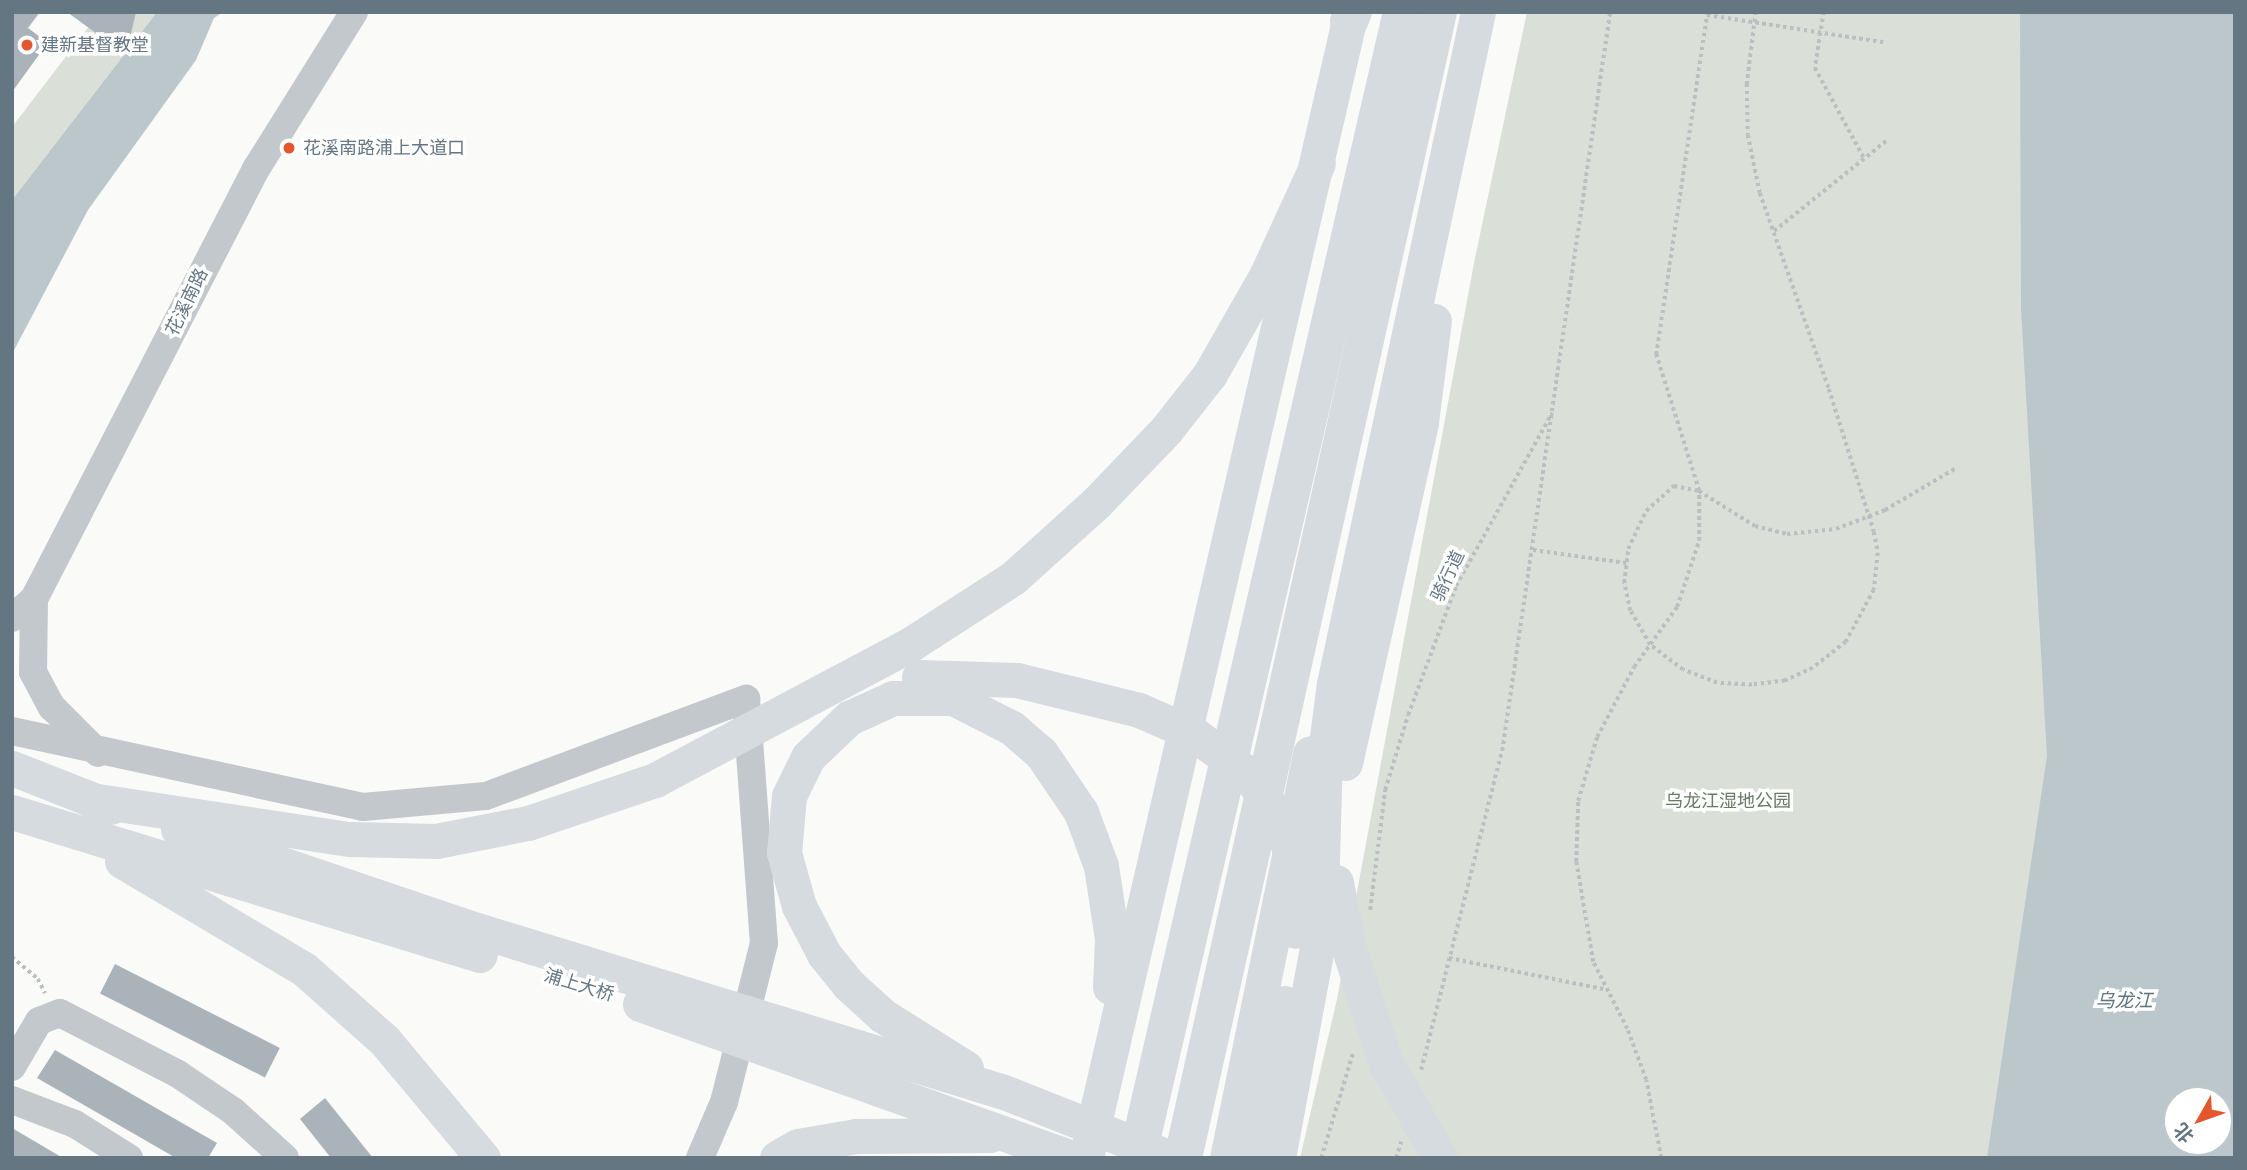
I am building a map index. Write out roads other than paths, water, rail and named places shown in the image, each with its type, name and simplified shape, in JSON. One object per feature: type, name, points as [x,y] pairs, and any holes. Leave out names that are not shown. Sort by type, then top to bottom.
[{"type":"highway","points":[[1137,1158],[1402,12]]},
{"type":"highway","points":[[1184,1158],[1438,12]]},
{"type":"main road","points":[[1086,1158],[1351,15]]},
{"type":"main road","points":[[1440,1158],[1386,1063],[1348,946],[1335,878],[1346,755],[1420,422],[1474,28]]},
{"type":"main road","points":[[1227,1158],[1304,774],[1345,620],[1474,28]]},
{"type":"main road","points":[[91,800],[350,839],[436,841],[528,823],[655,780],[914,642],[1013,578],[1115,484],[1166,430],[1210,374],[1266,276],[1318,163]]},
{"type":"main road","points":[[1263,1151],[1320,932],[1325,752],[1345,620]]},
{"type":"main road","points":[[812,695],[904,677],[1017,680],[1139,710],[1194,734],[1248,774],[1283,824],[1300,897],[1263,1151]]},
{"type":"main road","points":[[1004,1092],[882,1015],[849,985],[824,954],[799,906],[784,853],[789,796],[808,757],[849,718],[893,698],[953,698],[1012,727],[1041,753],[1081,812],[1101,866],[1112,939],[1101,1097]]},
{"type":"main road","points":[[12,768],[91,800],[475,942],[1004,1092],[1171,1158]]},
{"type":"main road","points":[[12,812],[79,836],[303,969],[414,1072],[483,1158]]},
{"type":"main road","name":"浦上大桥","points":[[79,836],[475,942],[625,999],[1014,1135],[1072,1158]]},
{"type":"main road","points":[[777,1158],[798,1146],[856,1136],[1014,1135]]},
{"type":"street","name":"花溪南路","points":[[34,599],[256,169],[354,12]]},
{"type":"street","points":[[12,618],[34,599]]},
{"type":"street","points":[[34,599],[33,672],[52,707],[98,753]]},
{"type":"street","points":[[12,732],[98,753],[363,807],[486,796],[746,699],[764,943],[724,1102],[700,1158]]},
{"type":"street","points":[[12,1067],[39,1021],[51,1013],[61,1013],[178,1074],[233,1111],[285,1158]]},
{"type":"street","points":[[12,1100],[75,1124],[129,1158]]},
{"type":"water","points":[[157,12],[223,12],[214,18],[196,60],[88,210],[12,354],[12,200]]},
{"type":"water","name":"乌龙江","points":[[2020,12],[2235,12],[2235,1158],[1987,1158],[2047,756],[2021,309]]},
{"type":"place","name":"建新基督教堂","points":[[27,45]]},
{"type":"place","name":"花溪南路浦上大道口","points":[[289,148]]},
{"type":"park label","name":"乌龙江湿地公园","points":[[1728,801]]}]
